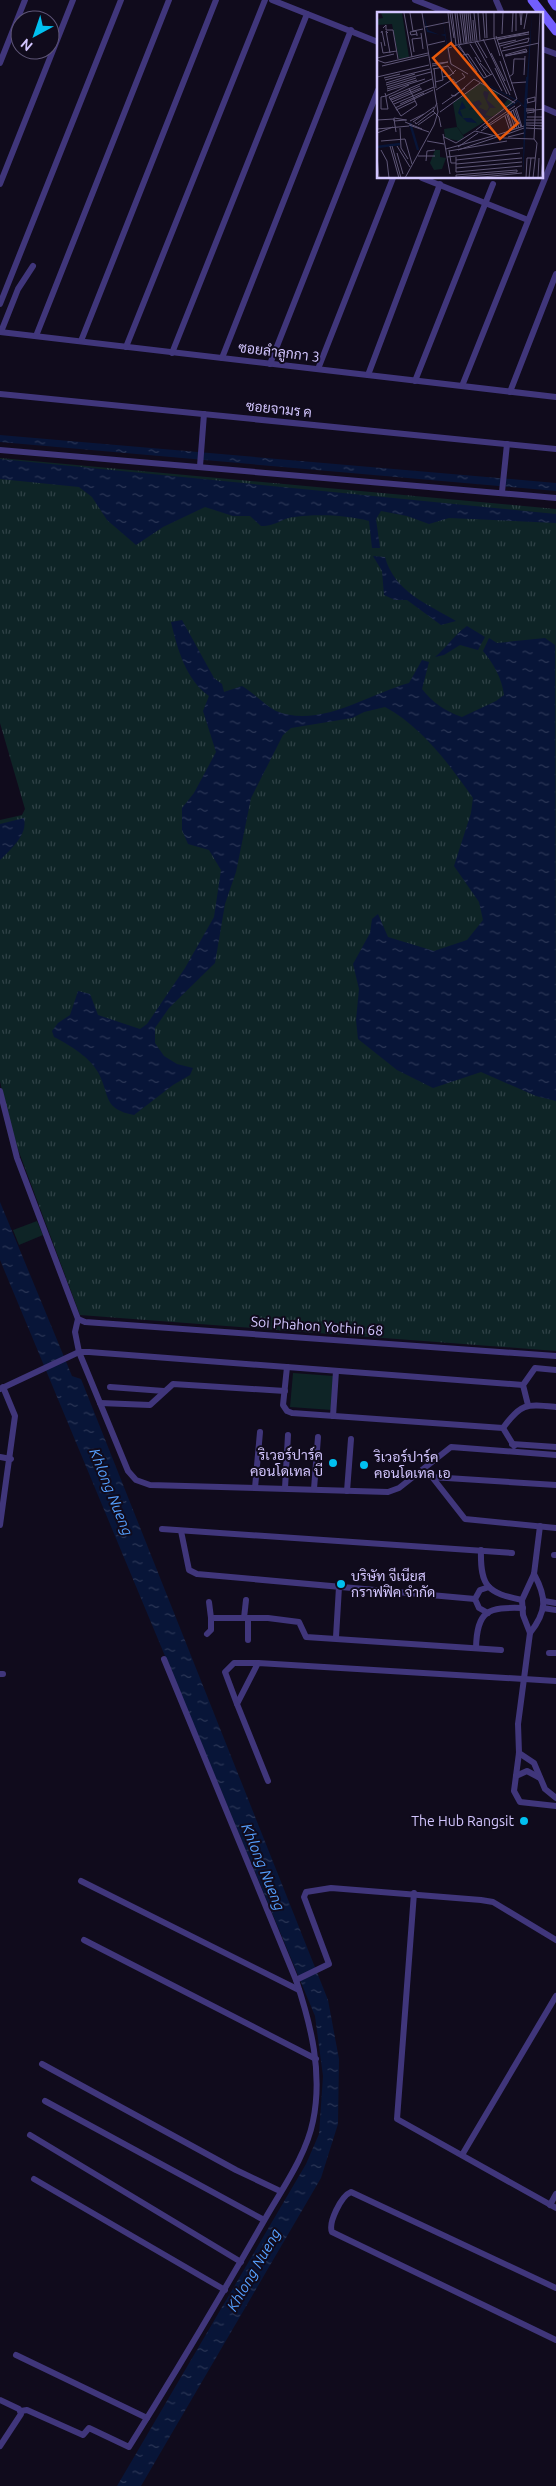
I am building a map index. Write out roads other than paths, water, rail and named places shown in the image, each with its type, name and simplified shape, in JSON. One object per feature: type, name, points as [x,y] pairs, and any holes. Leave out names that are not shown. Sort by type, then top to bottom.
[{"type":"main road","points":[[532,0],[541,12]]},
{"type":"main road","points":[[552,0],[556,6]]},
{"type":"main road","points":[[544,16],[556,31]]},
{"type":"street","points":[[0,63],[25,0]]},
{"type":"street","points":[[0,184],[73,0]]},
{"type":"street","points":[[0,304],[120,0]]},
{"type":"street","points":[[36,336],[169,0]]},
{"type":"street","points":[[81,342],[216,0]]},
{"type":"street","points":[[126,347],[265,0]]},
{"type":"street","points":[[272,0],[377,42]]},
{"type":"street","points":[[416,0],[446,12]]},
{"type":"street","points":[[496,0],[501,12]]},
{"type":"street","points":[[172,353],[307,14]]},
{"type":"street","points":[[222,358],[351,30]]},
{"type":"street","points":[[544,50],[556,54]]},
{"type":"street","points":[[270,364],[377,93]]},
{"type":"street","points":[[544,108],[556,112]]},
{"type":"street","points":[[462,386],[556,151]]},
{"type":"street","points":[[318,370],[393,179]]},
{"type":"street","points":[[425,179],[528,220]]},
{"type":"street","points":[[368,375],[440,184]]},
{"type":"street","points":[[415,381],[493,184]]},
{"type":"street","points":[[0,332],[18,289],[33,266]]},
{"type":"street","points":[[510,392],[556,274]]},
{"type":"street","name":"ซอยลำลูกกา 3","points":[[0,332],[555,396]]},
{"type":"street","name":"ซอยจามร ค","points":[[0,394],[556,449]]},
{"type":"street","points":[[200,463],[204,414]]},
{"type":"street","points":[[502,489],[507,444]]},
{"type":"street","points":[[0,450],[200,463],[502,489],[556,498]]},
{"type":"street","points":[[0,1091],[16,1158],[78,1319],[75,1332],[76,1354],[100,1403],[128,1471],[136,1480],[150,1485],[393,1491],[451,1447],[556,1455]]},
{"type":"street","name":"Soi Phahon Yothin 68","points":[[78,1319],[85,1322],[556,1356]]},
{"type":"street","points":[[0,1525],[11,1459],[15,1416],[2,1388],[76,1354],[523,1385]]},
{"type":"street","points":[[287,1368],[283,1405],[287,1411],[503,1428]]},
{"type":"street","points":[[528,1405],[523,1385],[535,1368],[556,1370]]},
{"type":"street","points":[[333,1416],[336,1371]]},
{"type":"street","points":[[100,1403],[150,1405],[173,1384],[284,1391]]},
{"type":"street","points":[[110,1387],[164,1391]]},
{"type":"street","points":[[503,1428],[515,1410],[528,1405],[556,1407]]},
{"type":"street","points":[[503,1428],[517,1452]]},
{"type":"street","points":[[255,1488],[260,1432]]},
{"type":"street","points":[[285,1488],[288,1435]]},
{"type":"street","points":[[314,1489],[318,1437]]},
{"type":"street","points":[[347,1491],[351,1438]]},
{"type":"street","points":[[512,1444],[556,1446]]},
{"type":"street","points":[[0,1457],[11,1459]]},
{"type":"street","points":[[425,1468],[465,1519],[556,1528]]},
{"type":"street","points":[[431,1477],[556,1485]]},
{"type":"street","points":[[540,1526],[534,1574],[522,1600],[530,1632],[518,1724],[519,1753],[514,1791],[520,1802],[556,1806]]},
{"type":"street","points":[[162,1529],[512,1552]]},
{"type":"street","points":[[181,1531],[188,1564],[192,1573],[475,1599]]},
{"type":"street","points":[[481,1550],[481,1569],[485,1583],[497,1595],[522,1600]]},
{"type":"street","points":[[530,1632],[541,1619],[544,1605],[542,1588],[534,1574]]},
{"type":"street","points":[[336,1638],[339,1587]]},
{"type":"street","points":[[475,1599],[480,1590],[489,1587]]},
{"type":"street","points":[[475,1599],[480,1608],[488,1613]]},
{"type":"street","points":[[246,1600],[248,1640]]},
{"type":"street","points":[[207,1634],[211,1630],[209,1602]]},
{"type":"street","points":[[544,1605],[556,1602]]},
{"type":"street","points":[[544,1605],[556,1610]]},
{"type":"street","points":[[476,1648],[476,1626],[488,1613],[497,1607],[523,1608]]},
{"type":"street","points":[[211,1618],[246,1618],[299,1622],[306,1637],[501,1650]]},
{"type":"street","points":[[0,2446],[21,2413],[27,2410],[83,2435],[89,2428],[128,2448],[241,2262],[298,2160],[313,2121],[316,2059],[309,2020],[297,1979],[164,1660]]},
{"type":"street","points":[[237,1704],[258,1663]]},
{"type":"street","points":[[268,1781],[225,1672],[234,1664],[258,1663],[556,1682]]},
{"type":"street","points":[[519,1753],[534,1763],[545,1789],[556,1798]]},
{"type":"street","points":[[516,1776],[527,1772],[540,1778]]},
{"type":"street","points":[[81,1881],[299,1990]]},
{"type":"street","points":[[297,1979],[329,1963],[304,1897],[306,1892],[331,1888],[414,1893],[493,1902],[556,1940]]},
{"type":"street","points":[[414,1893],[397,2119],[553,2207],[556,2194]]},
{"type":"street","points":[[84,1940],[316,2059]]},
{"type":"street","points":[[462,2155],[556,1996]]},
{"type":"street","points":[[42,2064],[236,2170],[280,2191]]},
{"type":"street","points":[[45,2101],[264,2220]]},
{"type":"street","points":[[30,2135],[241,2262]]},
{"type":"street","points":[[34,2179],[225,2290]]},
{"type":"street","points":[[556,2288],[350,2192],[344,2196],[331,2226],[332,2232],[556,2340]]},
{"type":"street","points":[[16,2355],[147,2418]]},
{"type":"street","points":[[0,2400],[21,2413]]},
{"type":"water","points":[[0,435],[556,483],[556,491],[0,442]]},
{"type":"water","points":[[0,459],[556,514],[556,523],[449,518],[429,524],[407,516],[381,511],[376,519],[380,548],[372,548],[369,521],[341,516],[312,516],[290,518],[271,525],[261,526],[250,516],[233,516],[205,507],[163,527],[136,545],[107,520],[92,497],[79,487],[0,479]]},
{"type":"water","points":[[373,556],[385,557],[389,569],[404,588],[423,602],[456,621],[441,625],[407,600],[395,600],[384,595],[382,571]]},
{"type":"water","points":[[182,620],[214,678],[222,684],[224,692],[242,686],[276,711],[292,715],[309,716],[326,713],[409,683],[422,660],[429,662],[422,689],[440,706],[462,717],[496,701],[504,695],[496,671],[483,651],[489,638],[497,643],[545,638],[555,645],[556,1101],[536,1096],[481,1072],[433,1088],[397,1070],[358,1039],[356,1020],[359,989],[353,964],[370,933],[372,919],[378,914],[388,937],[434,951],[467,940],[483,920],[479,902],[454,866],[471,813],[473,798],[434,747],[411,725],[385,707],[364,712],[352,718],[291,728],[283,735],[251,798],[236,872],[225,904],[215,963],[169,1008],[155,1028],[155,1043],[164,1056],[177,1064],[193,1068],[190,1075],[173,1085],[134,1115],[117,1109],[112,1105],[99,1074],[91,1063],[73,1048],[54,1037],[52,1031],[58,1023],[70,1015],[78,991],[90,994],[98,1015],[140,1029],[147,1024],[185,968],[214,917],[221,870],[209,850],[188,844],[182,830],[182,808],[194,793],[216,752],[203,711],[209,696],[188,672],[173,632],[171,622]]},
{"type":"water","points":[[467,626],[485,637],[478,650],[460,645],[444,655],[435,657],[458,633]]},
{"type":"water","points":[[24,818],[25,824],[21,836],[0,860],[0,824]]},
{"type":"water","name":"Khlong Nueng","points":[[0,1202],[72,1376],[81,1379],[328,2000],[339,2059],[338,2124],[321,2178],[141,2486],[117,2486],[306,2164],[319,2134],[323,2076],[315,2016],[0,1260]]},
{"type":"place","name":"ริเวอร์ปาร์ค คอนโดเทล บี","points":[[333,1463]]},
{"type":"place","name":"ริเวอร์ปาร์ค คอนโดเทล เอ","points":[[364,1465]]},
{"type":"place","name":"บริษัท จีเนียส กราฟฟิค จำกัด","points":[[341,1584]]},
{"type":"place","name":"The Hub Rangsit","points":[[524,1821]]}]
